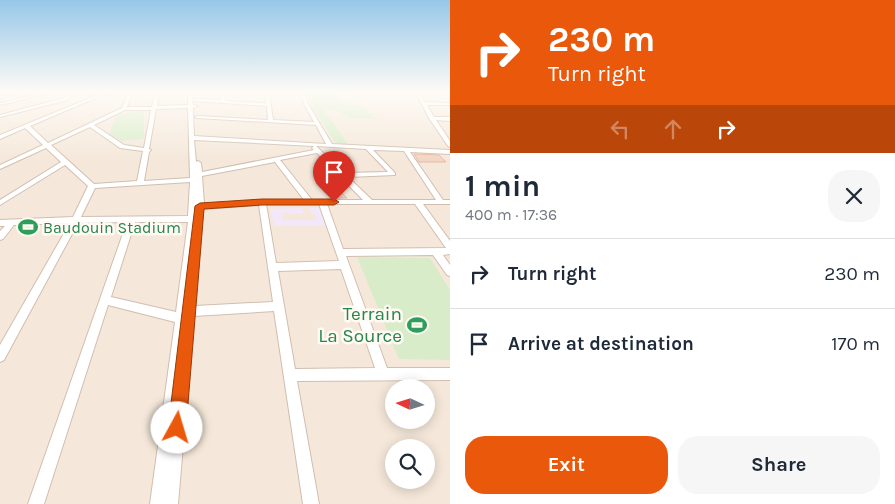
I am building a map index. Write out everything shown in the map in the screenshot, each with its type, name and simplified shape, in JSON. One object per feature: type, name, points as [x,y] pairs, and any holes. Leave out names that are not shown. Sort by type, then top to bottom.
[{"type":"street","points":[[0,137],[54,115]]},
{"type":"street","points":[[0,167],[111,115]]},
{"type":"street","points":[[140,184],[148,150],[153,115]]},
{"type":"street","points":[[170,504],[189,311],[196,207],[194,115]]},
{"type":"street","points":[[270,115],[271,121]]},
{"type":"street","points":[[312,115],[330,146]]},
{"type":"street","points":[[430,115],[447,137],[450,146]]},
{"type":"street","points":[[195,138],[197,117],[318,124]]},
{"type":"street","points":[[432,118],[450,119]]},
{"type":"street","points":[[90,125],[122,146],[148,150]]},
{"type":"street","points":[[26,126],[92,186],[140,184],[196,177],[318,151]]},
{"type":"street","points":[[195,138],[450,152]]},
{"type":"street","points":[[311,144],[370,202]]},
{"type":"street","points":[[344,176],[394,174],[368,148]]},
{"type":"street","points":[[405,149],[441,202]]},
{"type":"street","points":[[276,159],[310,202]]},
{"type":"street","points":[[0,204],[66,162]]},
{"type":"street","points":[[0,356],[76,220],[92,186]]},
{"type":"street","points":[[196,207],[262,202],[450,202]]},
{"type":"street","points":[[262,202],[311,504]]},
{"type":"street","points":[[322,202],[382,374]]},
{"type":"street","points":[[416,202],[450,247]]},
{"type":"street","points":[[158,504],[192,219],[196,207]]},
{"type":"street","points":[[0,224],[76,220],[192,219]]},
{"type":"street","points":[[36,504],[132,220]]},
{"type":"street","points":[[0,238],[12,222]]},
{"type":"street","points":[[436,252],[450,272]]},
{"type":"street","points":[[340,253],[450,252]]},
{"type":"street","points":[[273,266],[345,265]]},
{"type":"street","points":[[106,300],[180,318]]},
{"type":"street","points":[[189,311],[279,306]]},
{"type":"street","points":[[290,375],[450,374]]},
{"type":"shaded area","points":[[0,115],[450,115],[450,504],[0,504]]},
{"type":"shaded area","points":[[302,208],[304,213],[282,213],[283,220],[316,220],[315,214],[311,214],[309,208],[320,208],[326,226],[274,226],[270,209]]},
{"type":"green space","points":[[117,115],[144,115],[144,139],[121,141],[109,134]]},
{"type":"green space","points":[[317,115],[327,115],[349,146],[335,142]]},
{"type":"green space","points":[[344,115],[371,115],[377,119],[350,118]]},
{"type":"green space","name":"Terrain La Source","points":[[357,257],[430,258],[450,290],[450,360],[399,359]]},
{"type":"building","points":[[414,154],[439,155],[446,162],[419,162]]},
{"type":"building","points":[[332,184],[347,198],[331,198],[322,186]]},
{"type":"place","name":"Baudouin Stadium","points":[[28,227]]},
{"type":"place","name":"Terrain La Source","points":[[417,325]]},
{"type":"route","points":[[177,428],[200,206],[262,202],[334,202]]}]
